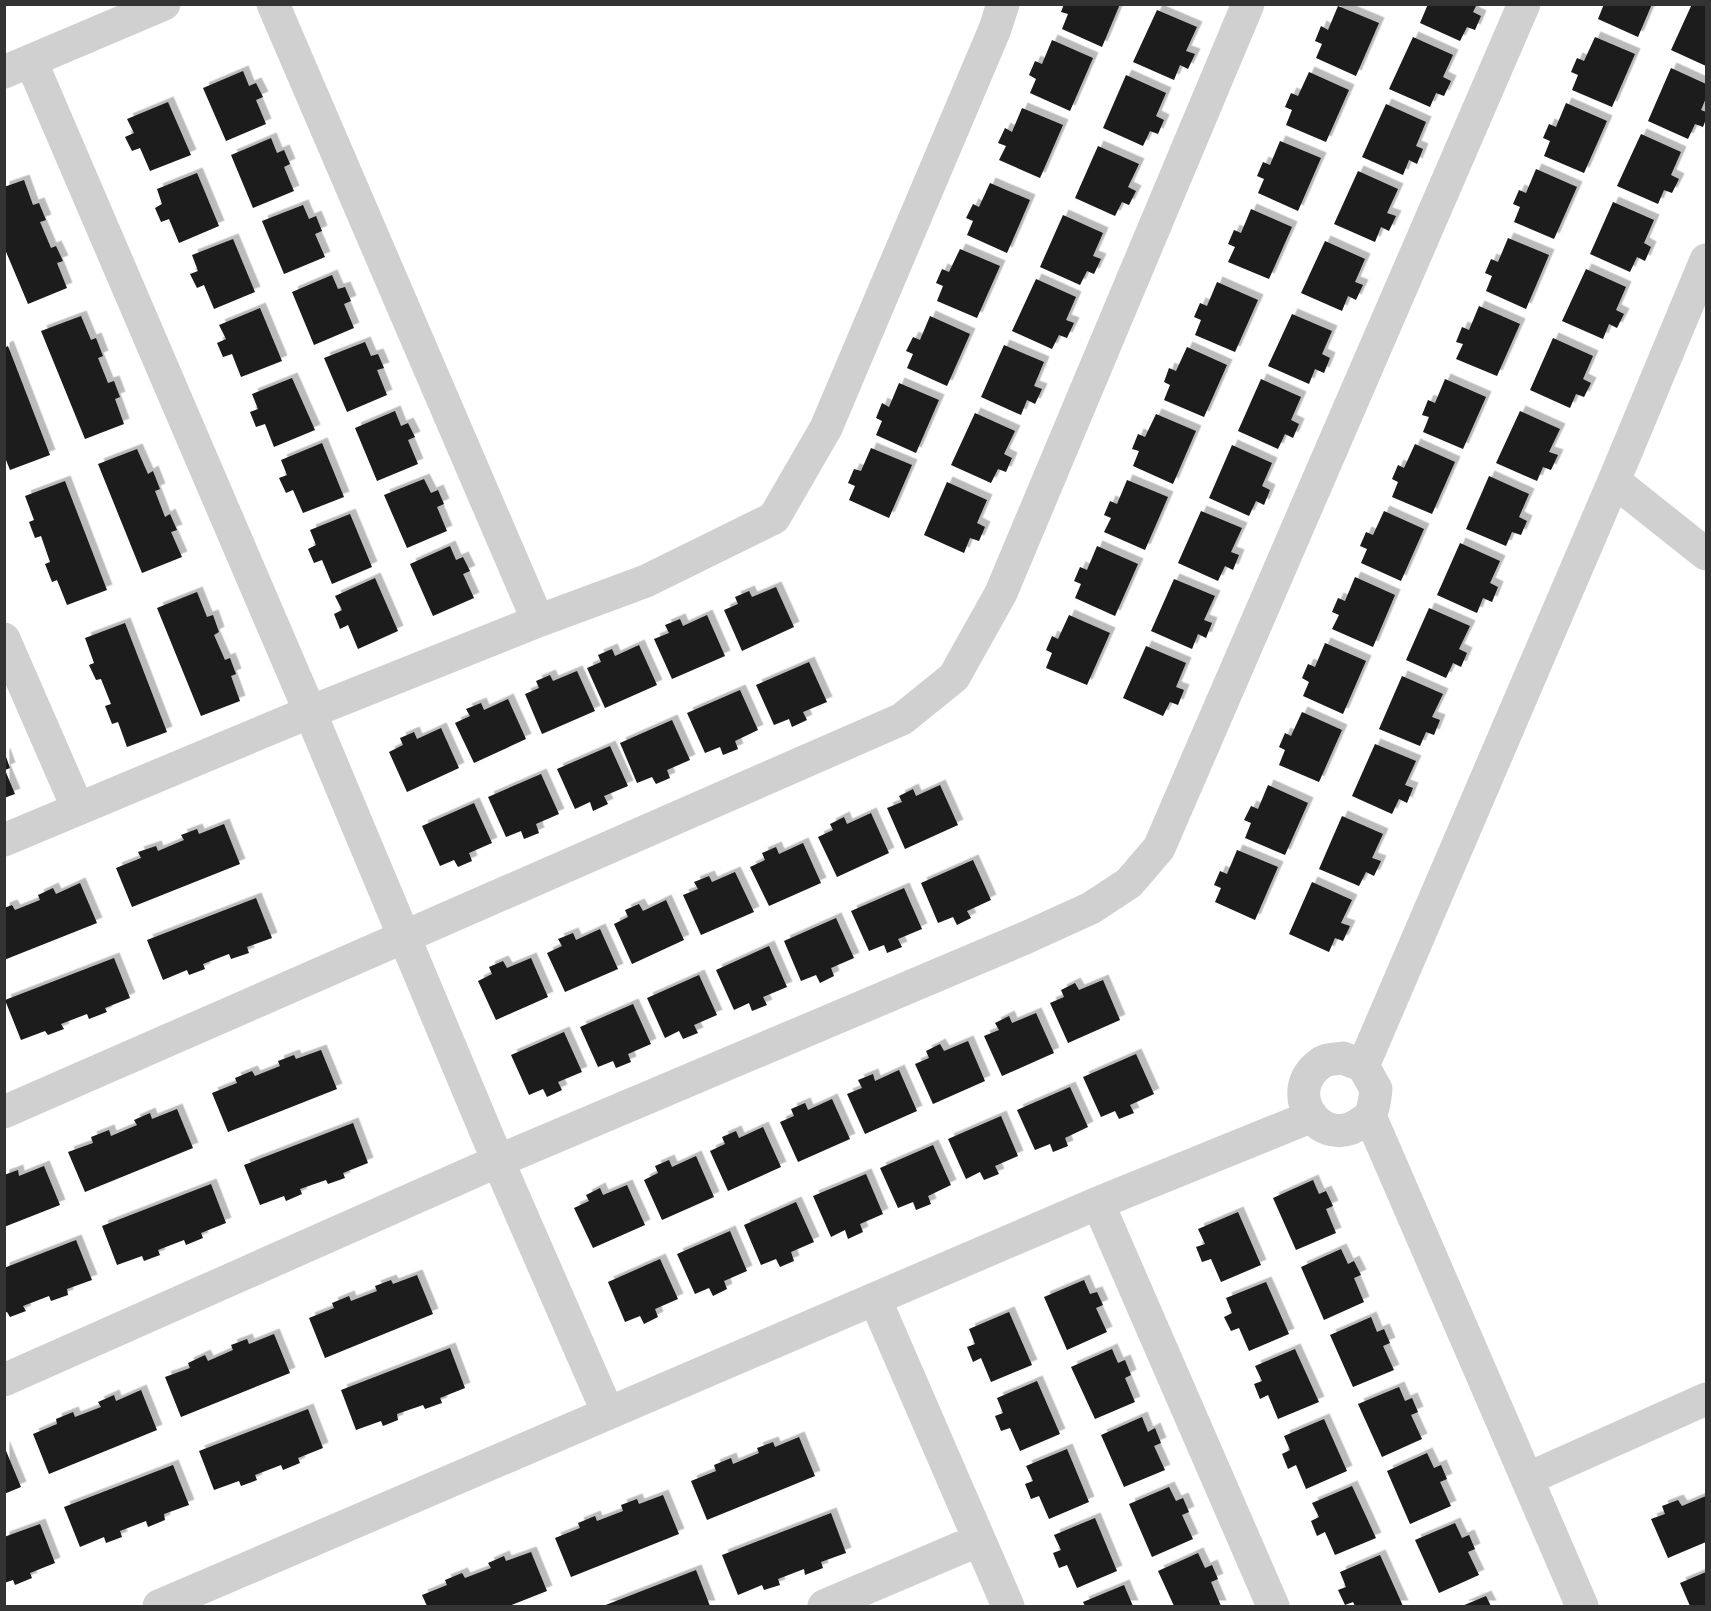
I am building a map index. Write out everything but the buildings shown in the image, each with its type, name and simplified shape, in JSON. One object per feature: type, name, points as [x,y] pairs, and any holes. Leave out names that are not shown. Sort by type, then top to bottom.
[{"type":"street","points":[[164,4],[18,66],[310,712],[498,1161],[608,1413]]},
{"type":"street","points":[[273,4],[538,621]]},
{"type":"street","points":[[4,840],[310,712],[538,621],[646,581],[774,519],[826,428],[995,29],[1003,4]]},
{"type":"street","points":[[4,1112],[902,719],[954,677],[1001,593],[1248,4]]},
{"type":"street","points":[[4,1380],[498,1161],[1025,938],[1091,908],[1129,883],[1159,848],[1524,4]]},
{"type":"street","points":[[1363,1066],[1707,260]]},
{"type":"street","points":[[1614,482],[1707,554]]},
{"type":"street","points":[[4,639],[78,809]]},
{"type":"street","points":[[1370,1116],[1352,1130],[1329,1130],[1310,1117],[1302,1098],[1307,1077],[1322,1062],[1343,1058],[1363,1066],[1376,1089],[1370,1116],[1582,1606]]},
{"type":"street","points":[[159,1606],[1098,1203],[1310,1117]]},
{"type":"street","points":[[1098,1203],[1273,1606]]},
{"type":"street","points":[[875,1299],[1008,1606]]},
{"type":"street","points":[[1527,1479],[1707,1399]]},
{"type":"street","points":[[824,1606],[979,1540]]}]
